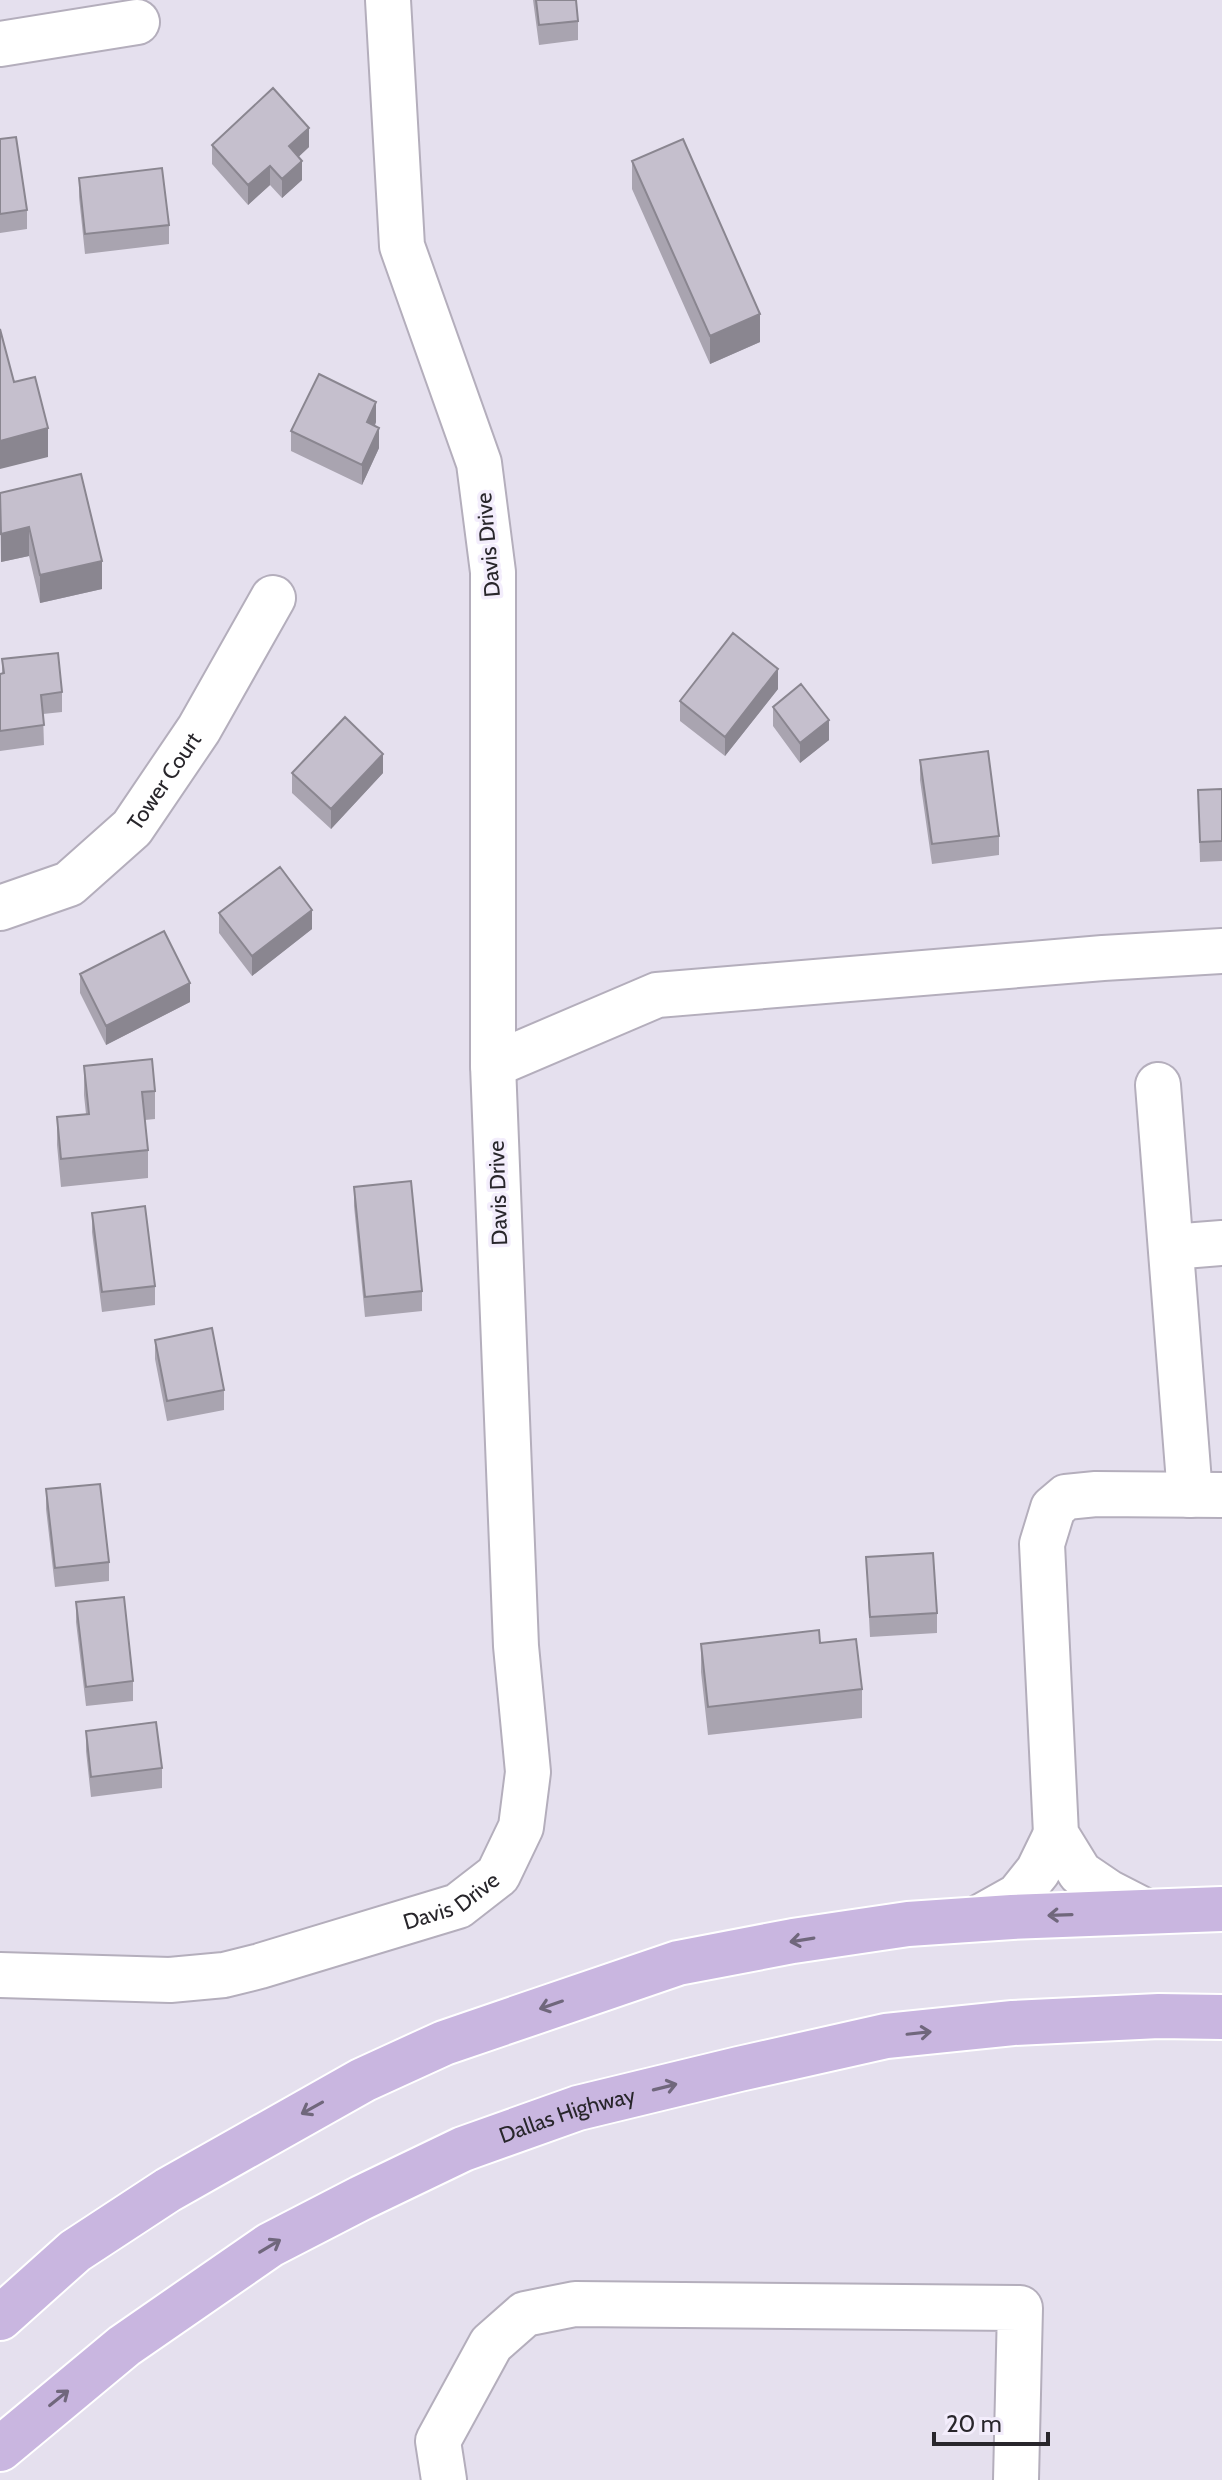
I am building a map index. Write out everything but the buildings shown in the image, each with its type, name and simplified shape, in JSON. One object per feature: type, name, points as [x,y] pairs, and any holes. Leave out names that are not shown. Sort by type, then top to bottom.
[{"type":"main road","points":[[0,2318],[75,2251],[168,2190],[363,2080],[444,2043],[678,1963],[793,1941],[908,1924],[1222,1909]]},
{"type":"main road","name":"Dallas Highway","points":[[0,2449],[124,2346],[270,2245],[463,2149],[578,2108],[886,2036],[1013,2023],[1159,2016],[1222,2017]]},
{"type":"street","name":"Davis Drive","points":[[0,1975],[170,1980],[224,1975],[458,1906],[498,1875],[521,1827],[528,1772],[516,1646],[493,1065],[493,572],[479,463],[402,246],[388,0]]},
{"type":"street","points":[[0,44],[137,22]]},
{"type":"street","name":"Tower Court","points":[[0,908],[69,884],[132,828],[199,729],[273,598]]},
{"type":"street","points":[[493,1065],[657,995],[1072,960],[1222,951]]},
{"type":"street","points":[[977,1919],[1018,1896],[1038,1871],[1056,1834],[1042,1544],[1053,1508],[1066,1497],[1096,1494],[1206,1495],[1171,1247],[1158,1085]]},
{"type":"street","points":[[1171,1247],[1222,1243]]},
{"type":"street","points":[[1056,1834],[1080,1873],[1145,1911]]},
{"type":"street","points":[[444,2480],[438,2441],[491,2344],[525,2314],[575,2304],[1020,2308],[1016,2480]]}]
